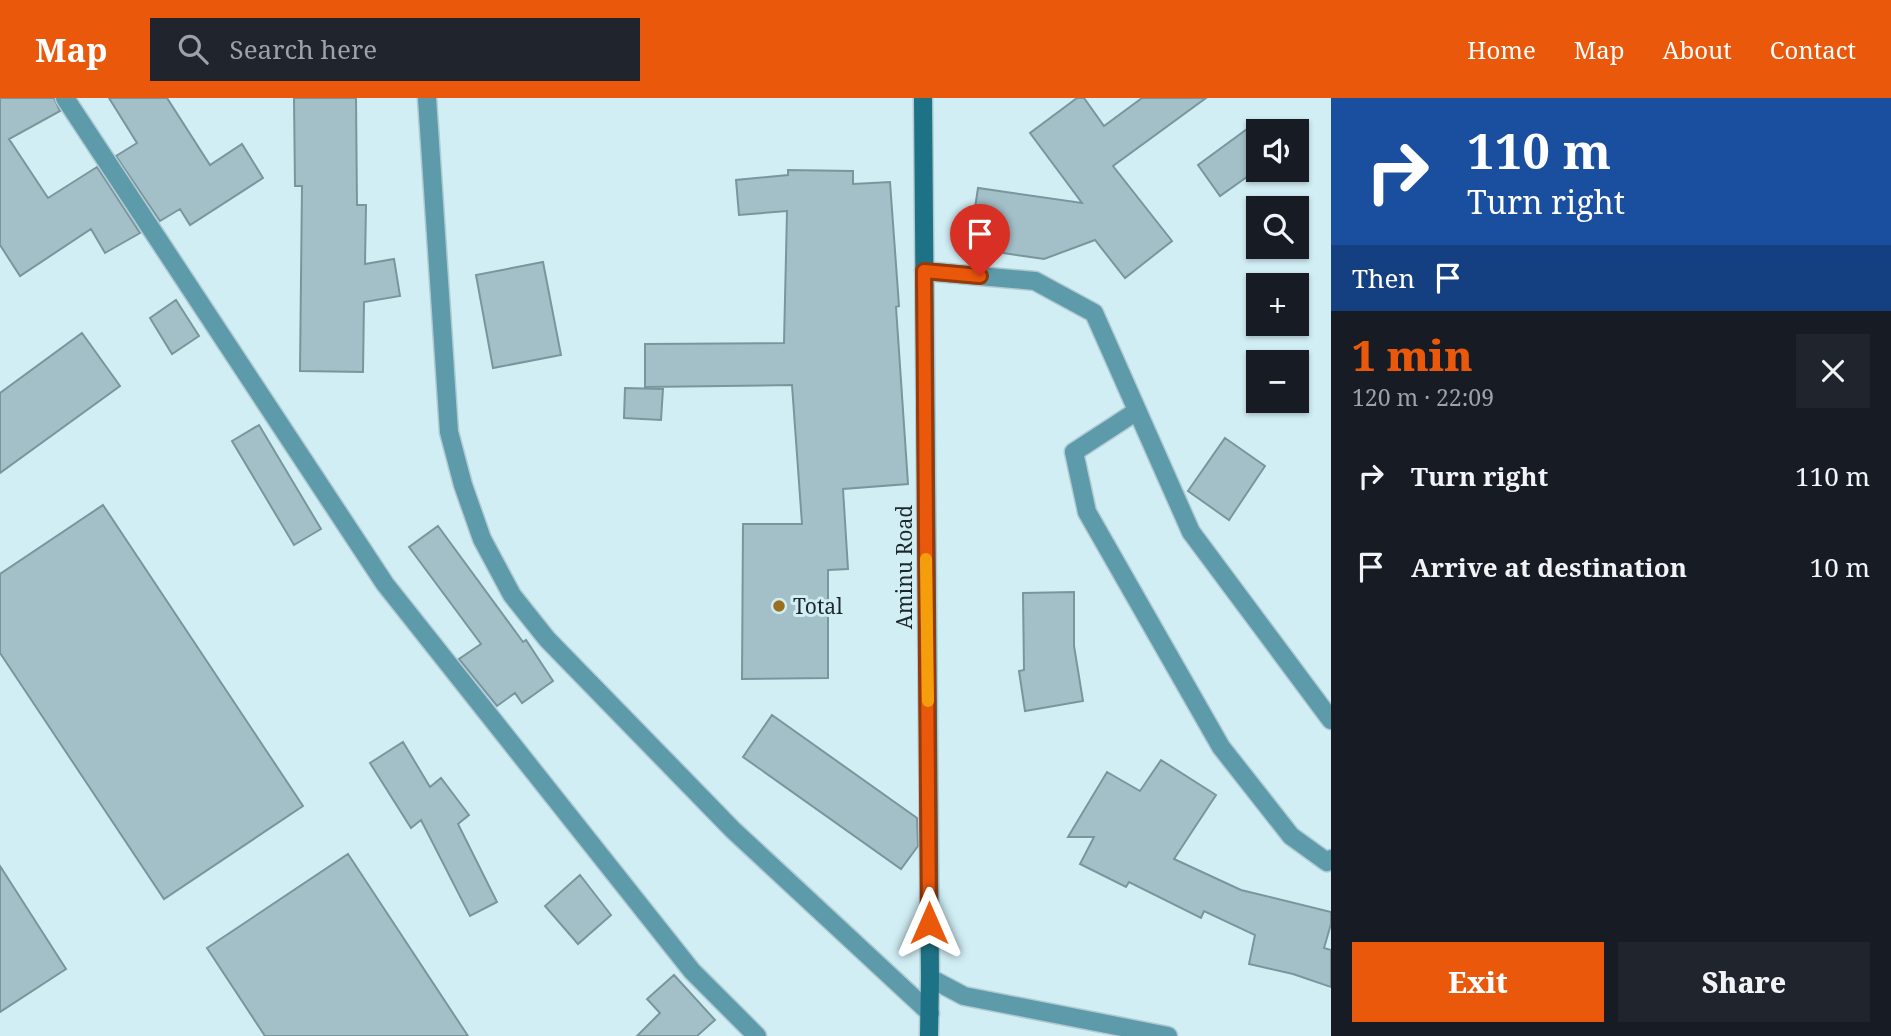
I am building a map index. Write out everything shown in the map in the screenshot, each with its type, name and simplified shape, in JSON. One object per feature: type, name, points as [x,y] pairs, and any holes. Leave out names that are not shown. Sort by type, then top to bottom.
[{"type":"street","points":[[65,98],[385,584],[692,971],[757,1036]]},
{"type":"street","points":[[427,98],[449,432],[463,485],[482,538],[512,595],[547,639],[733,830],[930,1013]]},
{"type":"street","name":"Aminu Road","points":[[923,98],[929,1036]]},
{"type":"street","points":[[924,271],[1035,281],[1094,313],[1191,532],[1331,720]]},
{"type":"street","points":[[1137,411],[1074,453],[1087,512],[1220,747],[1291,836],[1327,862],[1331,859]]},
{"type":"street","points":[[930,978],[964,996],[1168,1036]]},
{"type":"building","points":[[0,98],[54,98],[60,111],[9,139],[48,198],[97,167],[140,233],[105,253],[91,229],[20,276],[0,245]]},
{"type":"building","points":[[109,98],[167,98],[210,165],[242,144],[263,178],[190,225],[180,209],[160,221],[116,156],[137,143]]},
{"type":"building","points":[[294,98],[356,98],[357,205],[366,205],[365,264],[394,259],[400,296],[364,302],[363,372],[300,371],[302,186],[295,186]]},
{"type":"building","points":[[1077,98],[1084,98],[1104,126],[1142,98],[1206,98],[1113,166],[1172,241],[1125,278],[1095,240],[1044,259],[969,248],[978,188],[1082,203],[1030,133]]},
{"type":"building","points":[[1246,130],[1246,178],[1220,196],[1198,165]]},
{"type":"building","points":[[788,170],[853,171],[853,184],[890,182],[908,484],[843,489],[848,569],[828,570],[828,678],[742,679],[743,524],[802,524],[792,385],[645,387],[645,344],[784,343],[787,211],[739,215],[736,180],[788,175]]},
{"type":"building","points":[[543,262],[561,355],[493,368],[476,275]]},
{"type":"building","points":[[176,300],[199,336],[172,354],[150,318]]},
{"type":"building","points":[[82,333],[120,386],[0,473],[0,393]]},
{"type":"building","points":[[625,388],[663,389],[661,420],[624,418]]},
{"type":"building","points":[[259,425],[321,529],[294,545],[232,441]]},
{"type":"building","points":[[1225,438],[1265,466],[1229,520],[1188,491]]},
{"type":"building","points":[[103,505],[303,806],[164,899],[0,653],[0,574]]},
{"type":"building","points":[[438,526],[523,642],[526,640],[553,681],[522,703],[515,693],[497,706],[459,659],[481,644],[409,547]]},
{"type":"building","points":[[1074,592],[1074,646],[1083,701],[1025,711],[1019,671],[1024,670],[1023,593]]},
{"type":"building","points":[[772,715],[917,818],[918,846],[901,869],[743,757]]},
{"type":"building","points":[[403,742],[430,787],[441,778],[469,815],[458,824],[497,902],[470,916],[421,820],[411,828],[370,763]]},
{"type":"building","points":[[1161,760],[1216,795],[1174,859],[1241,890],[1331,912],[1331,924],[1324,948],[1331,950],[1331,987],[1293,974],[1249,964],[1255,935],[1204,911],[1201,918],[1129,882],[1126,887],[1080,864],[1094,837],[1068,837],[1107,772],[1140,791]]},
{"type":"building","points":[[348,854],[468,1036],[265,1036],[207,948]]},
{"type":"building","points":[[0,866],[66,969],[0,1012]]},
{"type":"building","points":[[580,875],[611,915],[578,944],[545,906]]},
{"type":"building","points":[[674,975],[715,1020],[697,1036],[637,1036],[660,1013],[647,999]]},
{"type":"slow traffic","points":[[926,559],[928,701]]},
{"type":"place","name":"Total","points":[[779,606]]},
{"type":"route","points":[[929,923],[924,271],[980,276]]}]
